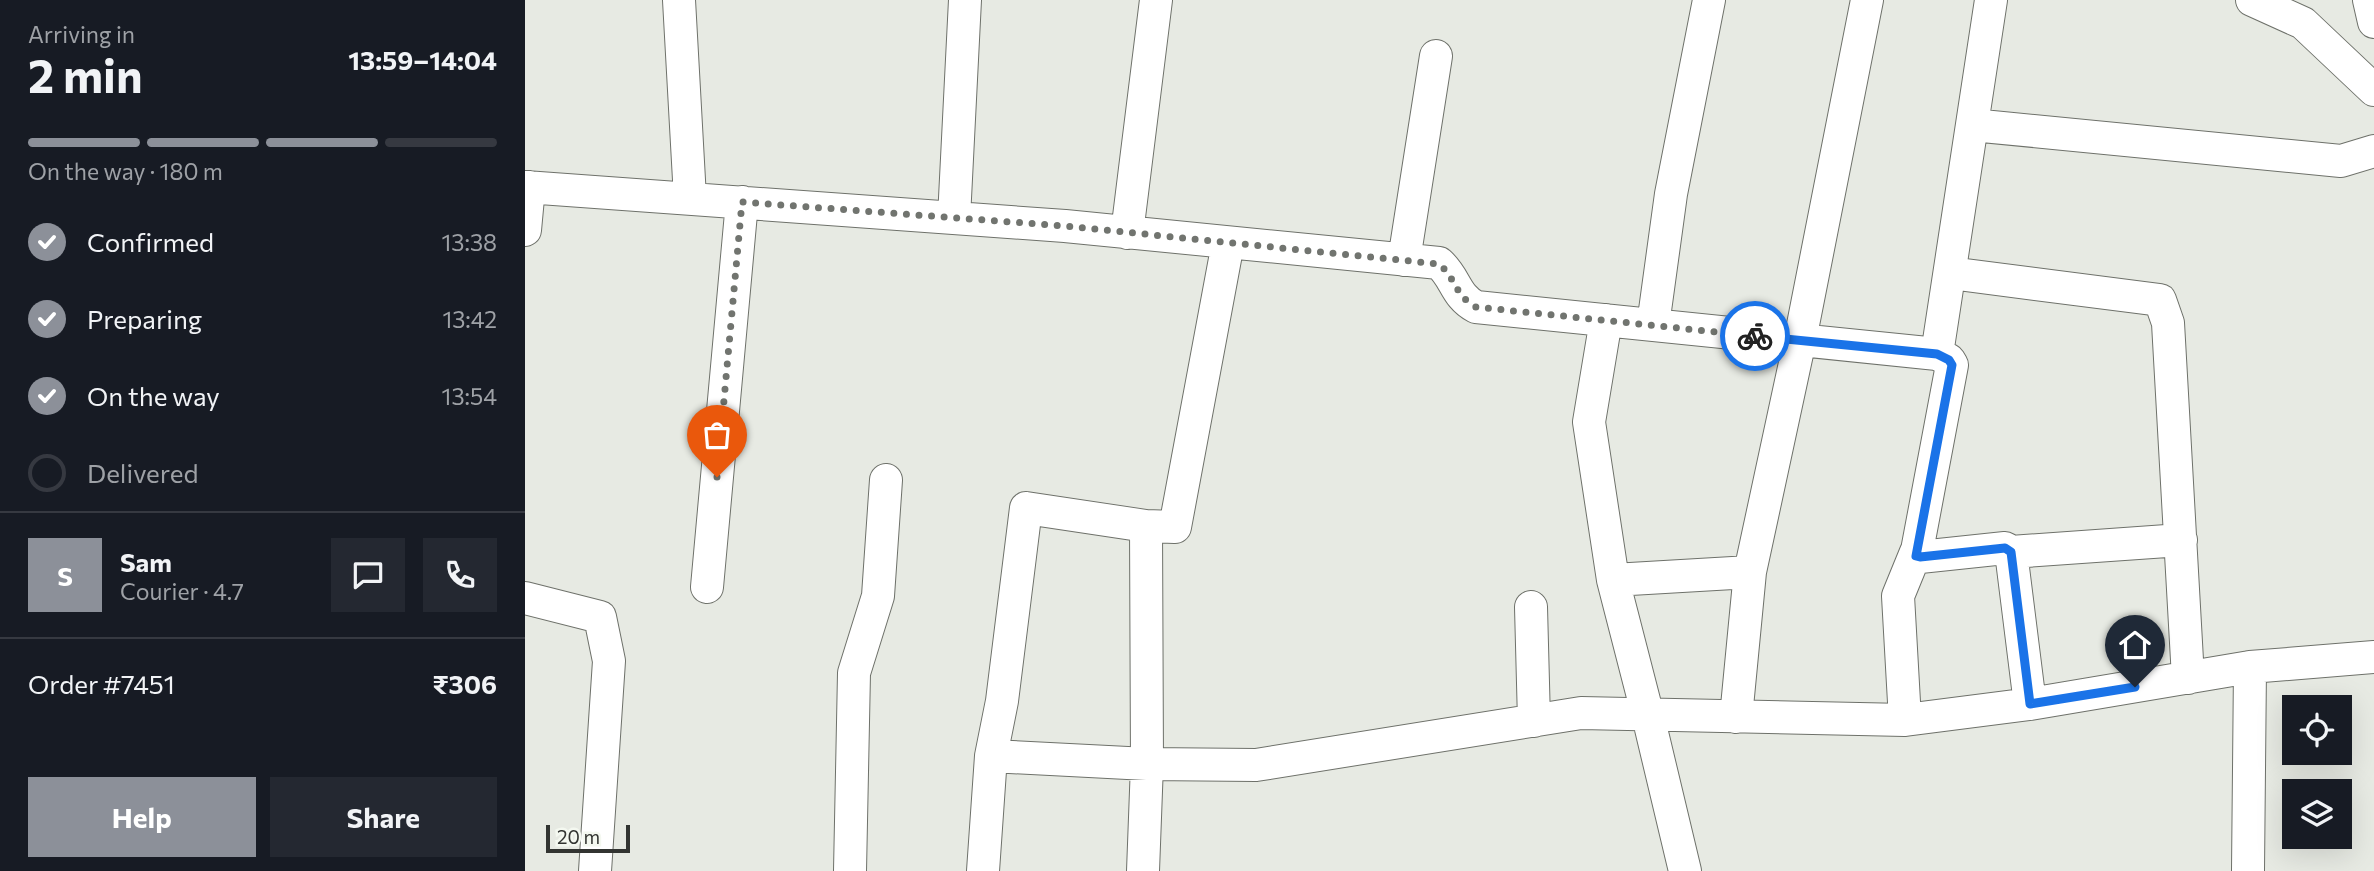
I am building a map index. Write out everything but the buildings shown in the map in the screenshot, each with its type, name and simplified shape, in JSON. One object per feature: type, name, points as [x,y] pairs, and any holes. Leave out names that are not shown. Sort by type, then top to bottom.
[{"type":"street","points":[[679,0],[690,198]]},
{"type":"street","points":[[954,218],[965,0]]},
{"type":"street","points":[[1127,233],[1156,0]]},
{"type":"street","points":[[1653,325],[1671,194],[1709,0]]},
{"type":"street","points":[[1736,717],[1750,572],[1800,340],[1867,0]]},
{"type":"street","points":[[1937,354],[1991,0]]},
{"type":"street","points":[[2252,0],[2303,23],[2374,90]]},
{"type":"street","points":[[2369,0],[2374,22]]},
{"type":"street","points":[[1404,260],[1436,55]]},
{"type":"street","points":[[1972,125],[2341,162],[2374,151]]},
{"type":"street","points":[[525,230],[527,187],[1127,233],[1439,264],[1450,272],[1464,301],[1476,307],[1937,354],[1949,360],[1952,365],[1916,552],[1898,596],[1905,720]]},
{"type":"street","points":[[707,587],[742,202]]},
{"type":"street","points":[[983,871],[991,756],[1002,701],[1026,508],[1146,526],[1175,527],[1228,243]]},
{"type":"street","points":[[1950,274],[2160,300],[2168,323],[2188,678]]},
{"type":"street","points":[[1606,320],[1589,422],[1613,580],[1685,871]]},
{"type":"street","points":[[850,871],[854,673],[878,596],[886,480]]},
{"type":"street","points":[[1143,871],[1147,764],[1146,526]]},
{"type":"street","points":[[1916,552],[1916,556],[1920,557],[2005,548],[2011,552],[2181,540]]},
{"type":"street","points":[[2011,552],[2030,704]]},
{"type":"street","points":[[1613,580],[1750,572]]},
{"type":"street","points":[[525,598],[600,617],[609,661],[595,871]]},
{"type":"street","points":[[1531,607],[1534,721]]},
{"type":"street","points":[[991,756],[1147,764],[1256,765],[1581,713],[1905,720],[2030,704],[2250,667],[2374,657]]},
{"type":"street","points":[[2248,871],[2250,667]]},
{"type":"way so far","points":[[717,477],[742,202],[1065,226],[1439,264],[1450,272],[1464,301],[1476,307],[1755,336]]},
{"type":"route","points":[[1755,336],[1937,354],[1949,360],[1952,365],[1916,556],[2005,548],[2011,552],[2030,704],[2135,687]]}]
